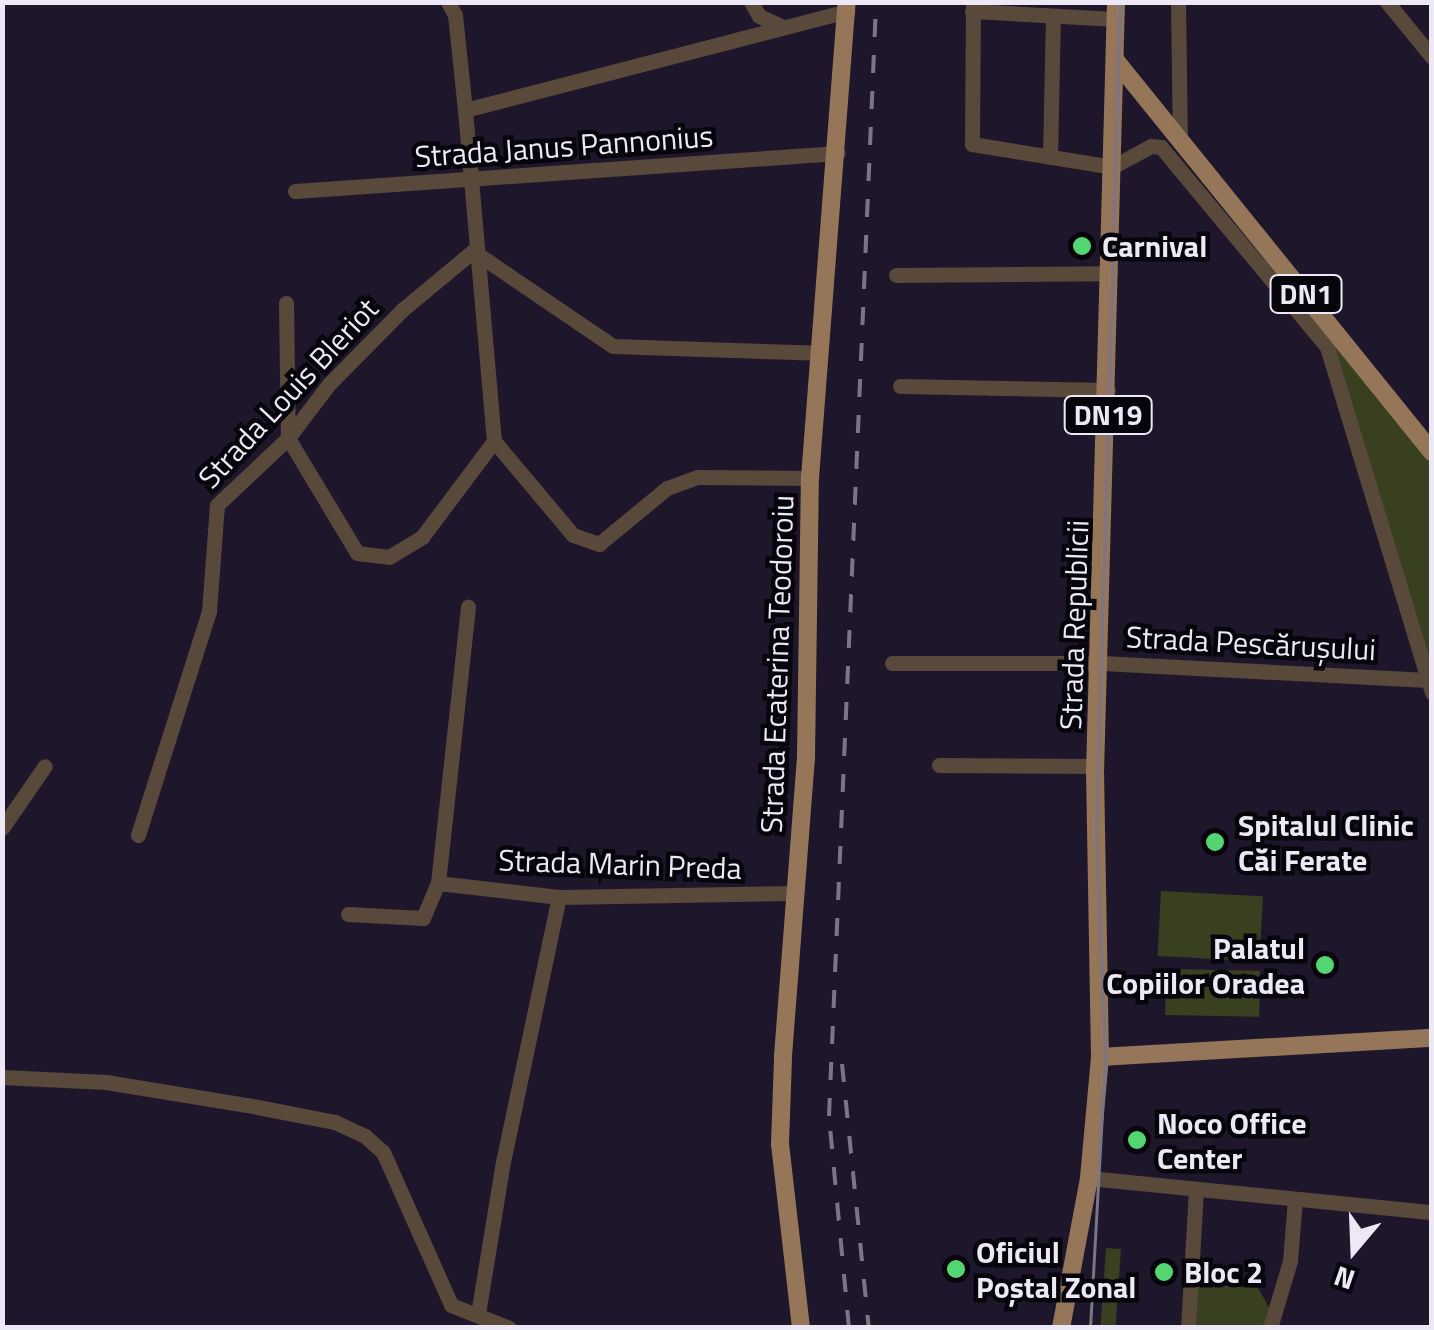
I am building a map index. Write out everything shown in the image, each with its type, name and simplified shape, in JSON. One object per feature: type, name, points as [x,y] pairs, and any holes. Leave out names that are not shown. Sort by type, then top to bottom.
[{"type":"main road","name":"Strada Ecaterina Teodoroiu","points":[[801,1328],[780,1144],[806,757],[810,478],[847,7]]},
{"type":"main road","name":"Strada Republicii","points":[[1061,1328],[1088,1178],[1100,1056],[1095,766],[1102,663],[1116,11]]},
{"type":"main road","name":"DN1","points":[[1116,62],[1180,136],[1333,341],[1432,452]]},
{"type":"main road","points":[[1100,1056],[1432,1038]]},
{"type":"street","points":[[448,2],[455,15],[465,110],[474,250],[494,442],[573,535],[599,544],[667,488],[698,477],[810,478]]},
{"type":"street","points":[[750,2],[759,16],[784,26]]},
{"type":"street","points":[[1178,2],[1180,164]]},
{"type":"street","points":[[1387,2],[1432,57]]},
{"type":"street","points":[[465,110],[847,7]]},
{"type":"street","points":[[1116,11],[1054,17],[972,7],[972,144],[1112,167],[1151,146],[1180,164],[1333,341],[1430,686]]},
{"type":"street","points":[[1050,157],[1054,17]]},
{"type":"street","name":"Strada Janus Pannonius","points":[[295,191],[469,182],[838,152]]},
{"type":"street","points":[[474,250],[612,346],[820,353]]},
{"type":"street","name":"Strada Louis Bleriot","points":[[138,835],[209,611],[217,505],[288,438],[390,322],[474,250]]},
{"type":"street","points":[[896,275],[1110,273]]},
{"type":"street","points":[[286,303],[288,438],[347,545],[374,557],[389,557],[422,537],[494,442]]},
{"type":"street","points":[[900,386],[1108,390]]},
{"type":"street","points":[[348,914],[424,918],[438,883],[468,607]]},
{"type":"street","name":"Strada Pescărușului","points":[[892,663],[1102,663],[1430,686]]},
{"type":"street","points":[[939,765],[1095,766]]},
{"type":"street","points":[[2,828],[45,766]]},
{"type":"street","name":"Strada Marin Preda","points":[[438,883],[559,897],[794,893]]},
{"type":"street","points":[[478,1314],[502,1162],[559,897]]},
{"type":"street","points":[[2,1077],[106,1082],[230,1102],[334,1122],[365,1136],[384,1152],[451,1305],[499,1326]]},
{"type":"street","points":[[1088,1178],[1432,1212]]},
{"type":"street","points":[[1188,1328],[1196,1189]]},
{"type":"street","points":[[1270,1328],[1290,1261],[1295,1199]]},
{"type":"green space","points":[[1339,336],[1431,451],[1431,691],[1327,347]]},
{"type":"green space","points":[[1161,891],[1263,896],[1259,961],[1158,956]]},
{"type":"green space","points":[[1166,969],[1260,971],[1259,1017],[1165,1015]]},
{"type":"green space","points":[[1106,1248],[1121,1249],[1115,1328],[1100,1327]]},
{"type":"green space","points":[[1198,1283],[1258,1288],[1269,1307],[1267,1327],[1196,1328]]},
{"type":"tram line","points":[[1090,1328],[1105,1057],[1096,832],[1120,2]]},
{"type":"railway","points":[[849,1328],[829,1116],[876,2]]},
{"type":"railway","points":[[842,1064],[869,1328]]},
{"type":"place","name":"Carnival","points":[[1082,246]]},
{"type":"place","name":"Spitalul Clinic Căi Ferate","points":[[1215,842]]},
{"type":"place","name":"Palatul Copiilor Oradea","points":[[1325,965]]},
{"type":"place","name":"Noco Office Center","points":[[1137,1140]]},
{"type":"place","name":"Oficiul Poștal Zonal","points":[[956,1269]]},
{"type":"place","name":"Bloc 2","points":[[1164,1272]]}]
